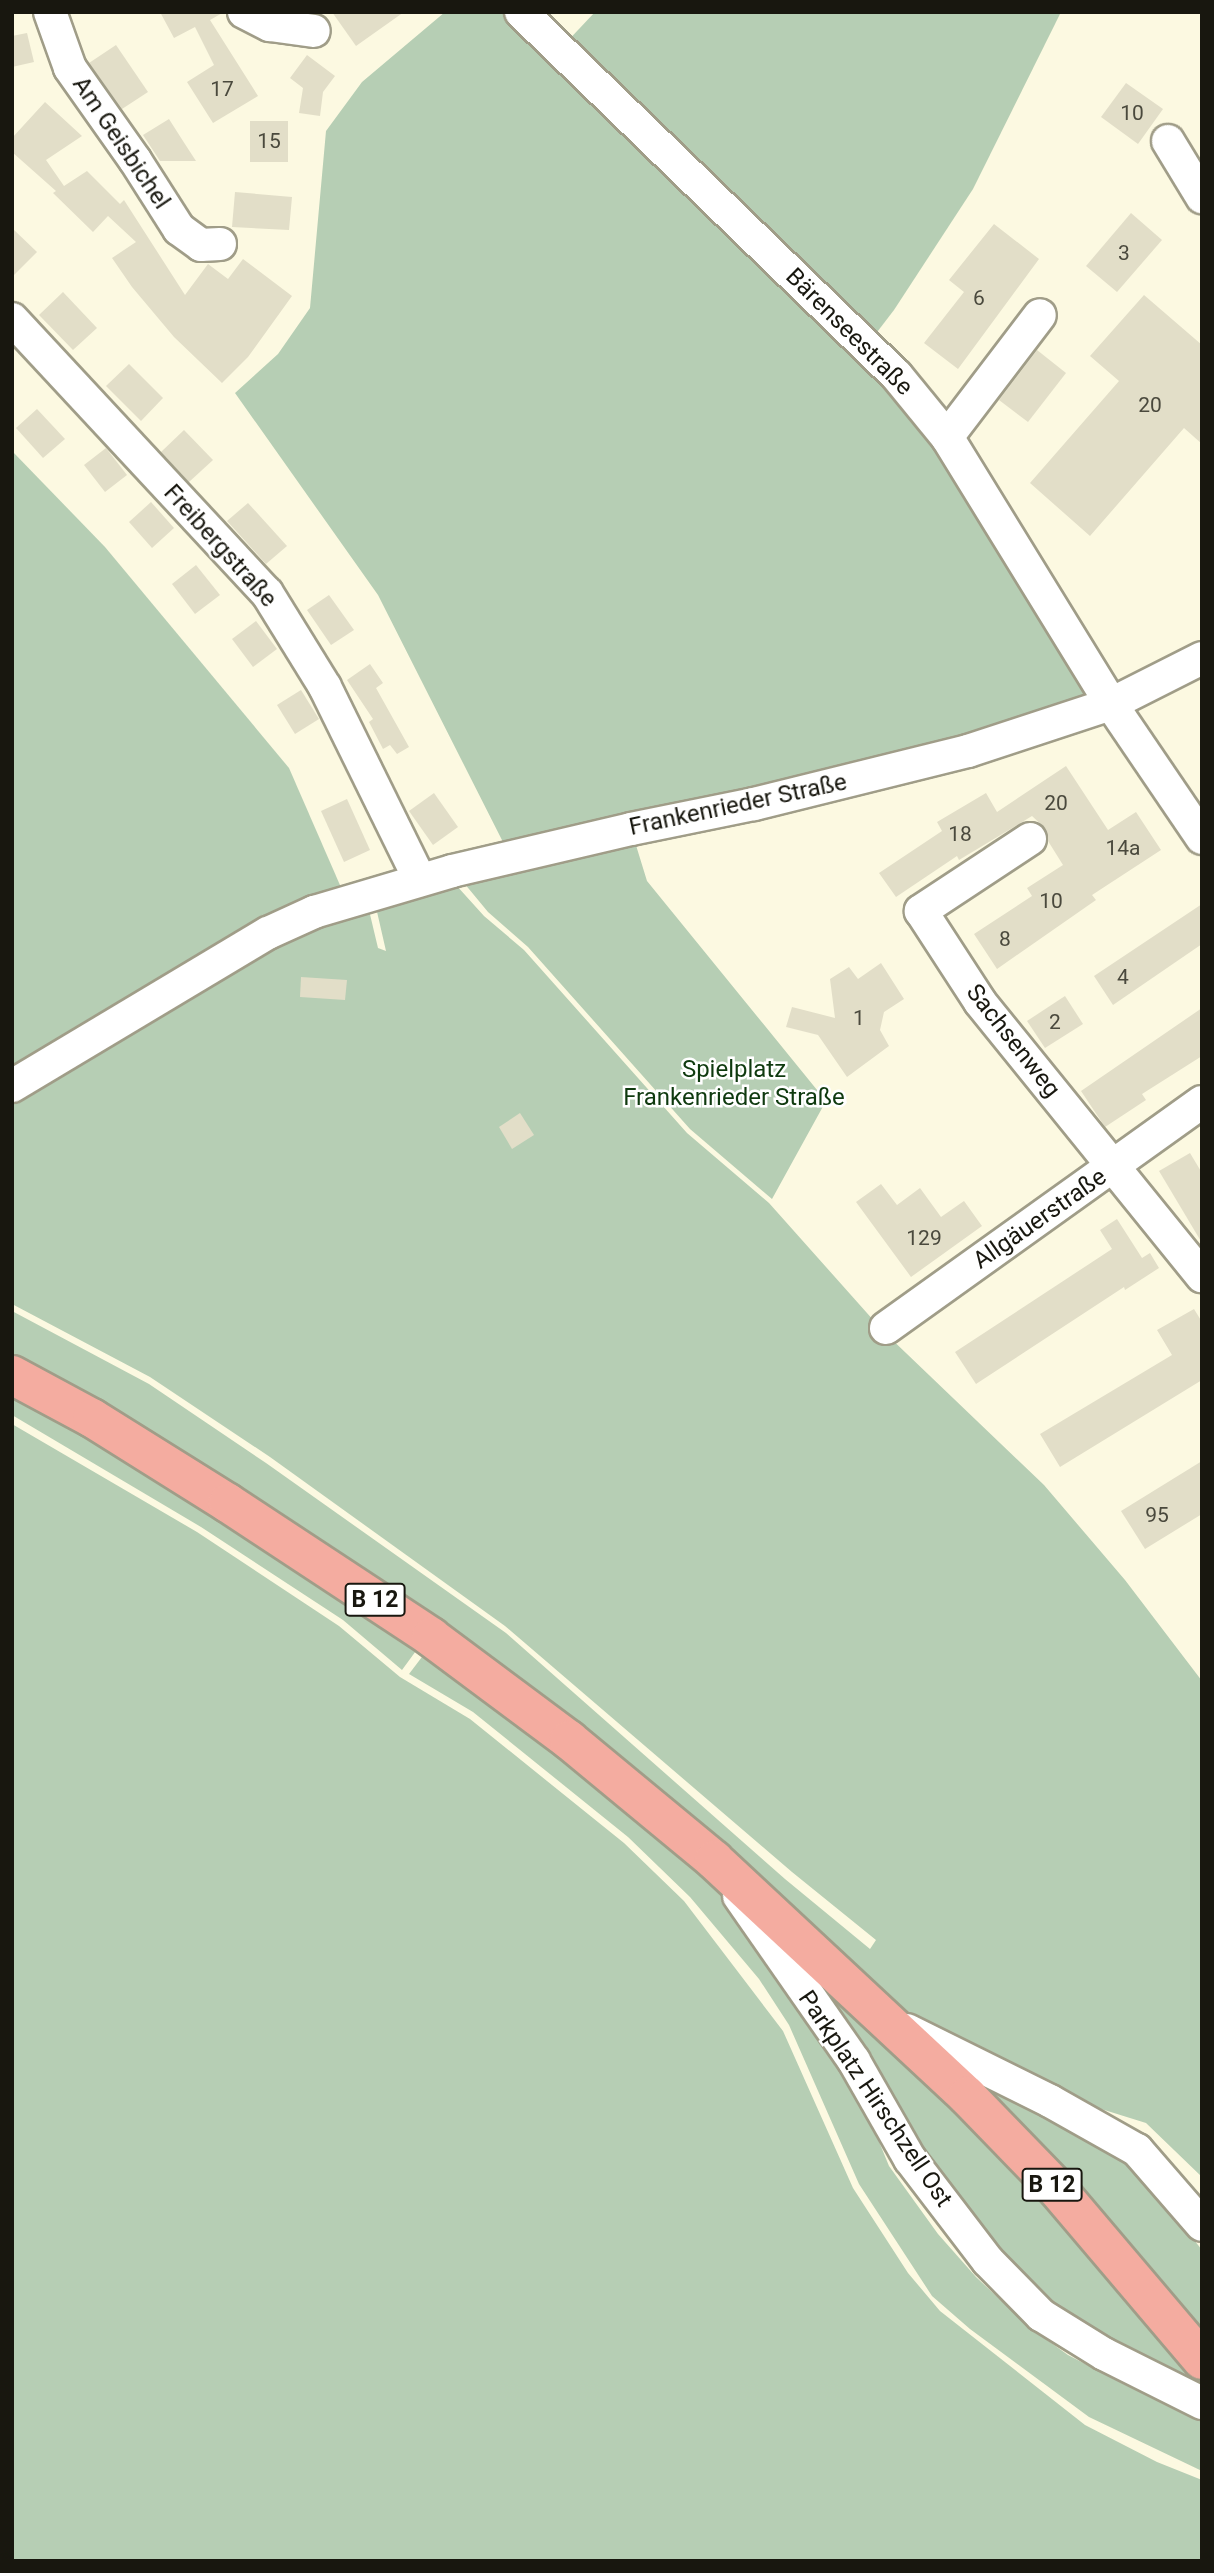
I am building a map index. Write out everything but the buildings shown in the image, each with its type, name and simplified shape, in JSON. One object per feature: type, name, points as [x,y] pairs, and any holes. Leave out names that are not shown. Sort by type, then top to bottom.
[{"type":"main road","name":"B 12","points":[[12,1375],[92,1418],[431,1637],[569,1740],[715,1860],[890,2022],[1057,2189],[1202,2360]]},
{"type":"street","name":"Am Geisbichel","points":[[50,12],[70,68],[143,171],[179,229],[201,245],[220,244]]},
{"type":"street","points":[[244,12],[270,25],[314,31]]},
{"type":"street","name":"Bärenseestraße","points":[[521,12],[897,376],[947,437],[1111,704],[1202,838]]},
{"type":"street","points":[[1168,141],[1202,197]]},
{"type":"street","points":[[947,437],[1040,315]]},
{"type":"street","name":"Freibergstraße","points":[[12,319],[267,593],[325,687],[420,880]]},
{"type":"street","name":"Frankenrieder Straße","points":[[12,1086],[268,933],[314,912],[420,880],[631,829],[754,804],[968,751],[1111,704],[1202,658]]},
{"type":"street","name":"Sachsenweg","points":[[1030,839],[921,911],[980,1002],[1113,1167]]},
{"type":"street","points":[[1113,1167],[1202,1102]]},
{"type":"street","name":"Allgäuerstraße","points":[[886,1328],[1113,1167],[1202,1276]]},
{"type":"street","name":"Parkplatz Hirschzell Ost","points":[[715,1860],[854,2061],[910,2159],[988,2261],[1041,2315],[1104,2354],[1202,2403]]},
{"type":"street","points":[[890,2022],[1050,2101],[1136,2150],[1202,2225]]},
{"type":"green space","points":[[445,12],[514,12],[891,380],[1103,698],[965,741],[505,846],[378,595],[235,393],[278,354],[310,308],[326,131],[362,82]]},
{"type":"green space","points":[[595,12],[1061,12],[973,189],[894,310],[871,340],[562,47]]},
{"type":"green space","points":[[12,451],[105,547],[289,768],[343,892],[12,1076]]},
{"type":"green space","name":"Spielplatz Frankenrieder Straße","points":[[635,842],[647,881],[826,1101],[772,1199],[690,1129],[528,947],[488,912],[464,883]]},
{"type":"green space","points":[[456,885],[484,916],[524,950],[687,1133],[769,1203],[883,1331],[1044,1485],[1125,1580],[1202,1681],[1202,2177],[1146,2123],[1053,2094],[900,2016],[698,1827],[12,1356],[12,1311],[149,1384],[266,1463],[506,1633],[785,1879],[870,1949],[876,1940],[792,1872],[505,1626],[270,1457],[150,1377],[12,1304],[12,1098],[271,940],[368,906],[378,948],[386,951],[375,903]]},
{"type":"green space","points":[[12,1390],[421,1644],[402,1670],[343,1620],[201,1527],[12,1415]]},
{"type":"green space","points":[[12,1424],[197,1532],[339,1626],[400,1677],[470,1719],[624,1843],[684,1901],[783,2031],[853,2188],[908,2273],[940,2311],[1085,2425],[1157,2462],[1202,2480],[1202,2561],[12,2561]]},
{"type":"green space","points":[[428,1649],[561,1749],[725,1893],[848,2066],[889,2166],[938,2234],[976,2277],[1029,2327],[1068,2355],[1114,2379],[1162,2388],[1202,2412],[1202,2471],[1089,2417],[970,2329],[932,2296],[859,2184],[789,2025],[759,1979],[690,1897],[628,1837],[473,1712],[409,1674]]},
{"type":"green space","points":[[785,1940],[956,2102],[1202,2374],[1202,2397],[1049,2307],[954,2202]]},
{"type":"green space","points":[[965,2071],[1129,2158],[1202,2250],[1202,2340]]}]
